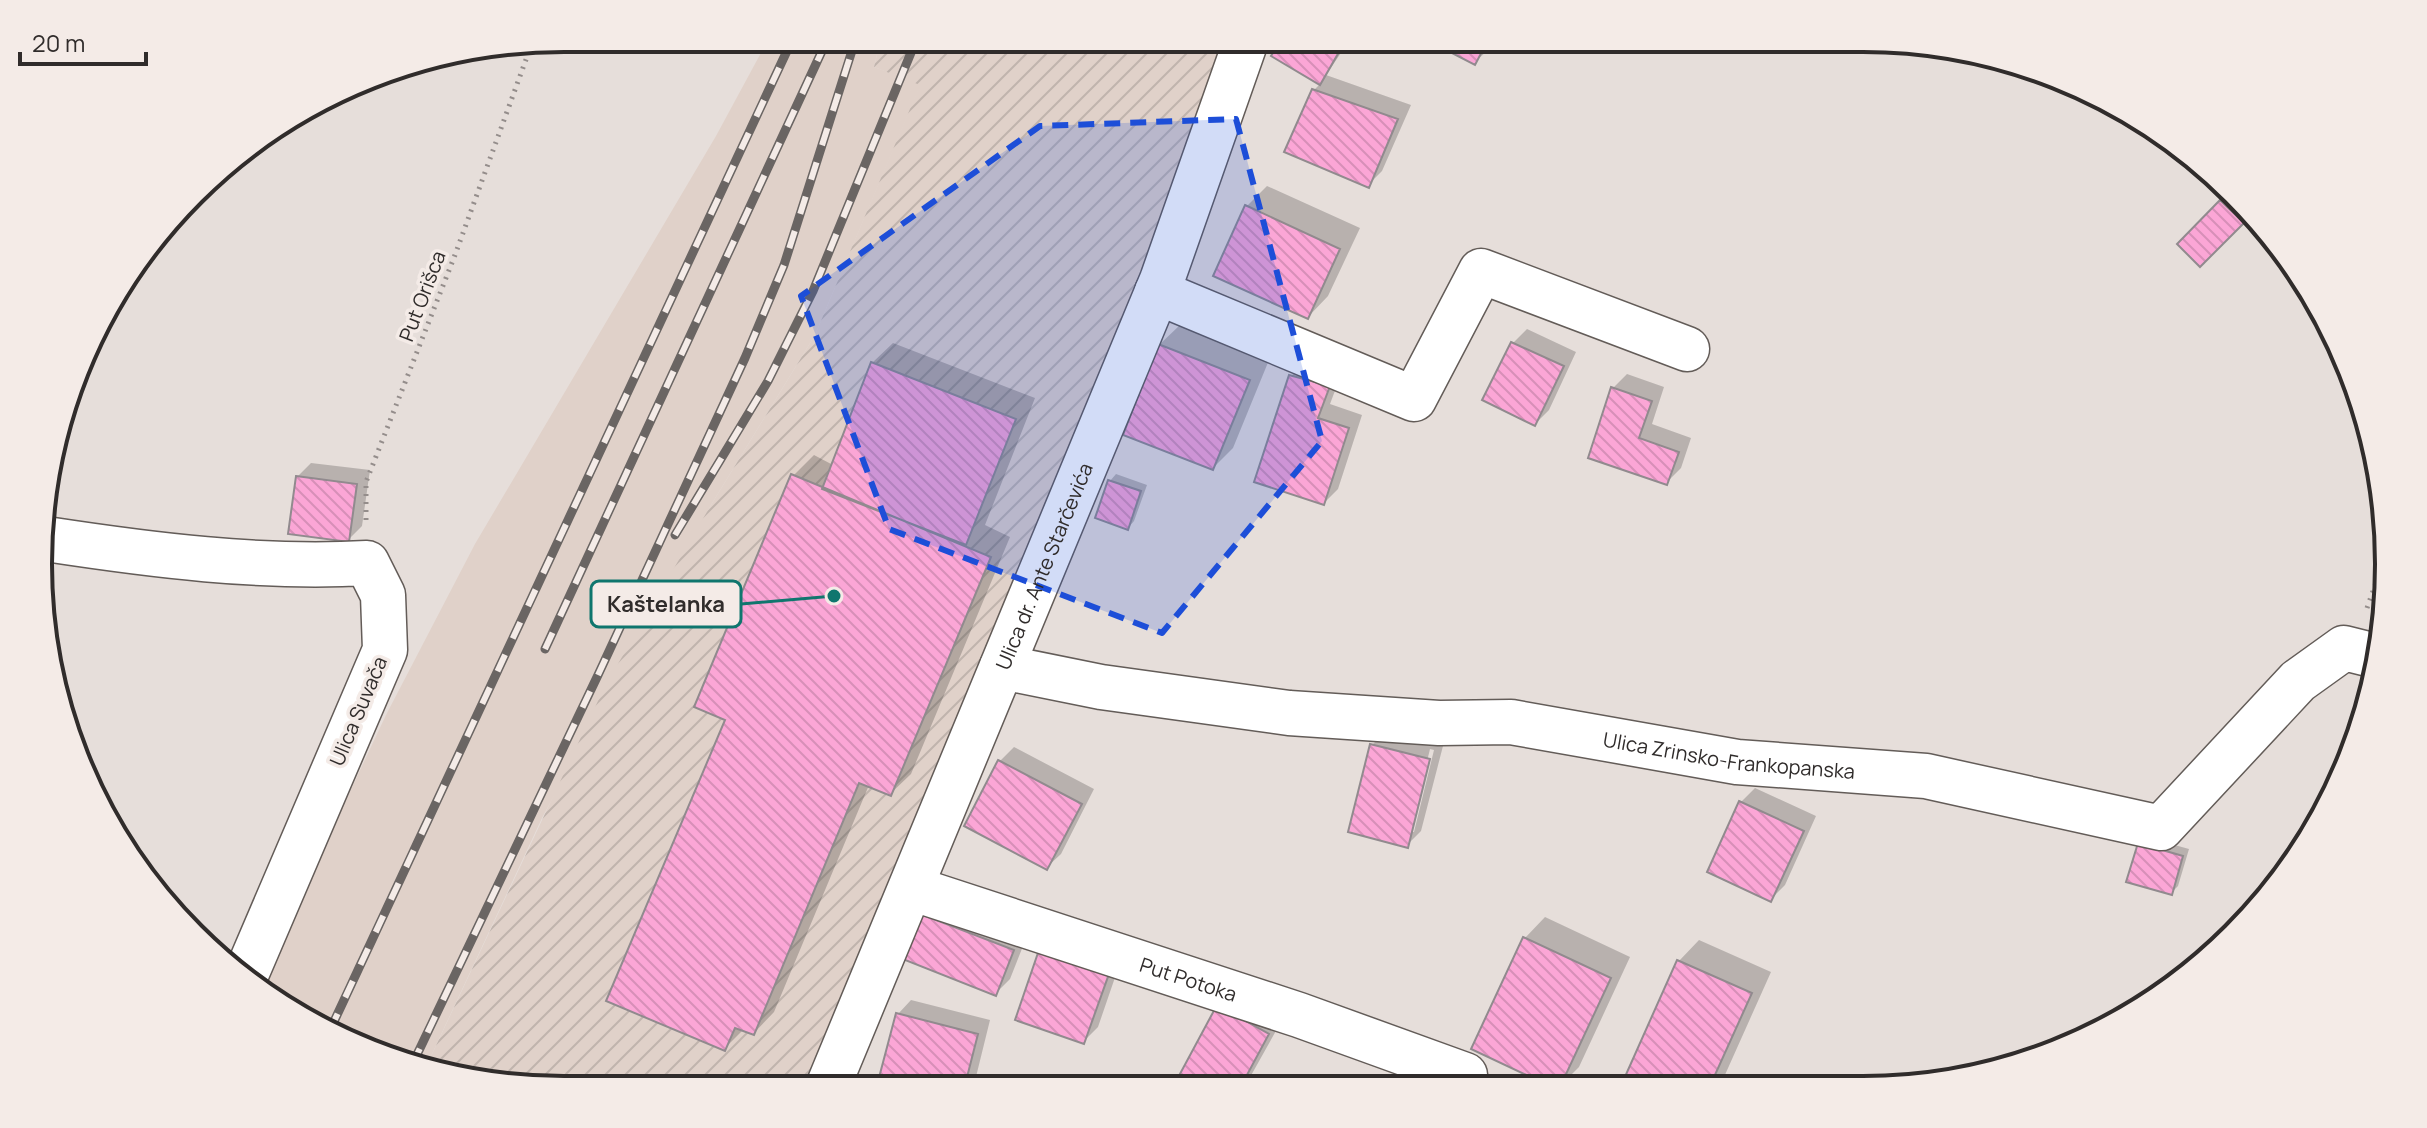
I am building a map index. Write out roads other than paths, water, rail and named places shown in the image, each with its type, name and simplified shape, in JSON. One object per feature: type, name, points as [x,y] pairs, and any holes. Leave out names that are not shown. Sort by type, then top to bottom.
[{"type":"street","name":"Ulica dr. Ante Starčevića","points":[[832,1076],[1157,292],[1242,52]]},
{"type":"street","points":[[1157,292],[1414,399],[1481,271],[1687,349]]},
{"type":"street","name":"Ulica Suvača","points":[[53,540],[124,551],[308,566],[367,563],[383,595],[385,650],[249,968]]},
{"type":"street","name":"Ulica Zrinsko-Frankopanska","points":[[1002,667],[1101,687],[1289,713],[1439,723],[1511,722],[1737,762],[1926,776],[2161,828],[2298,681],[2362,652]]},
{"type":"street","name":"Put Potoka","points":[[911,888],[1299,1015],[1465,1075]]},
{"type":"railway","points":[[334,1021],[786,52]]},
{"type":"railway","points":[[545,649],[822,52]]},
{"type":"railway","points":[[417,1055],[745,358],[784,265],[852,52]]},
{"type":"railway","points":[[675,535],[768,381],[813,291],[911,52]]},
{"type":"place","name":"Kaštelanka","points":[[834,596]]}]
